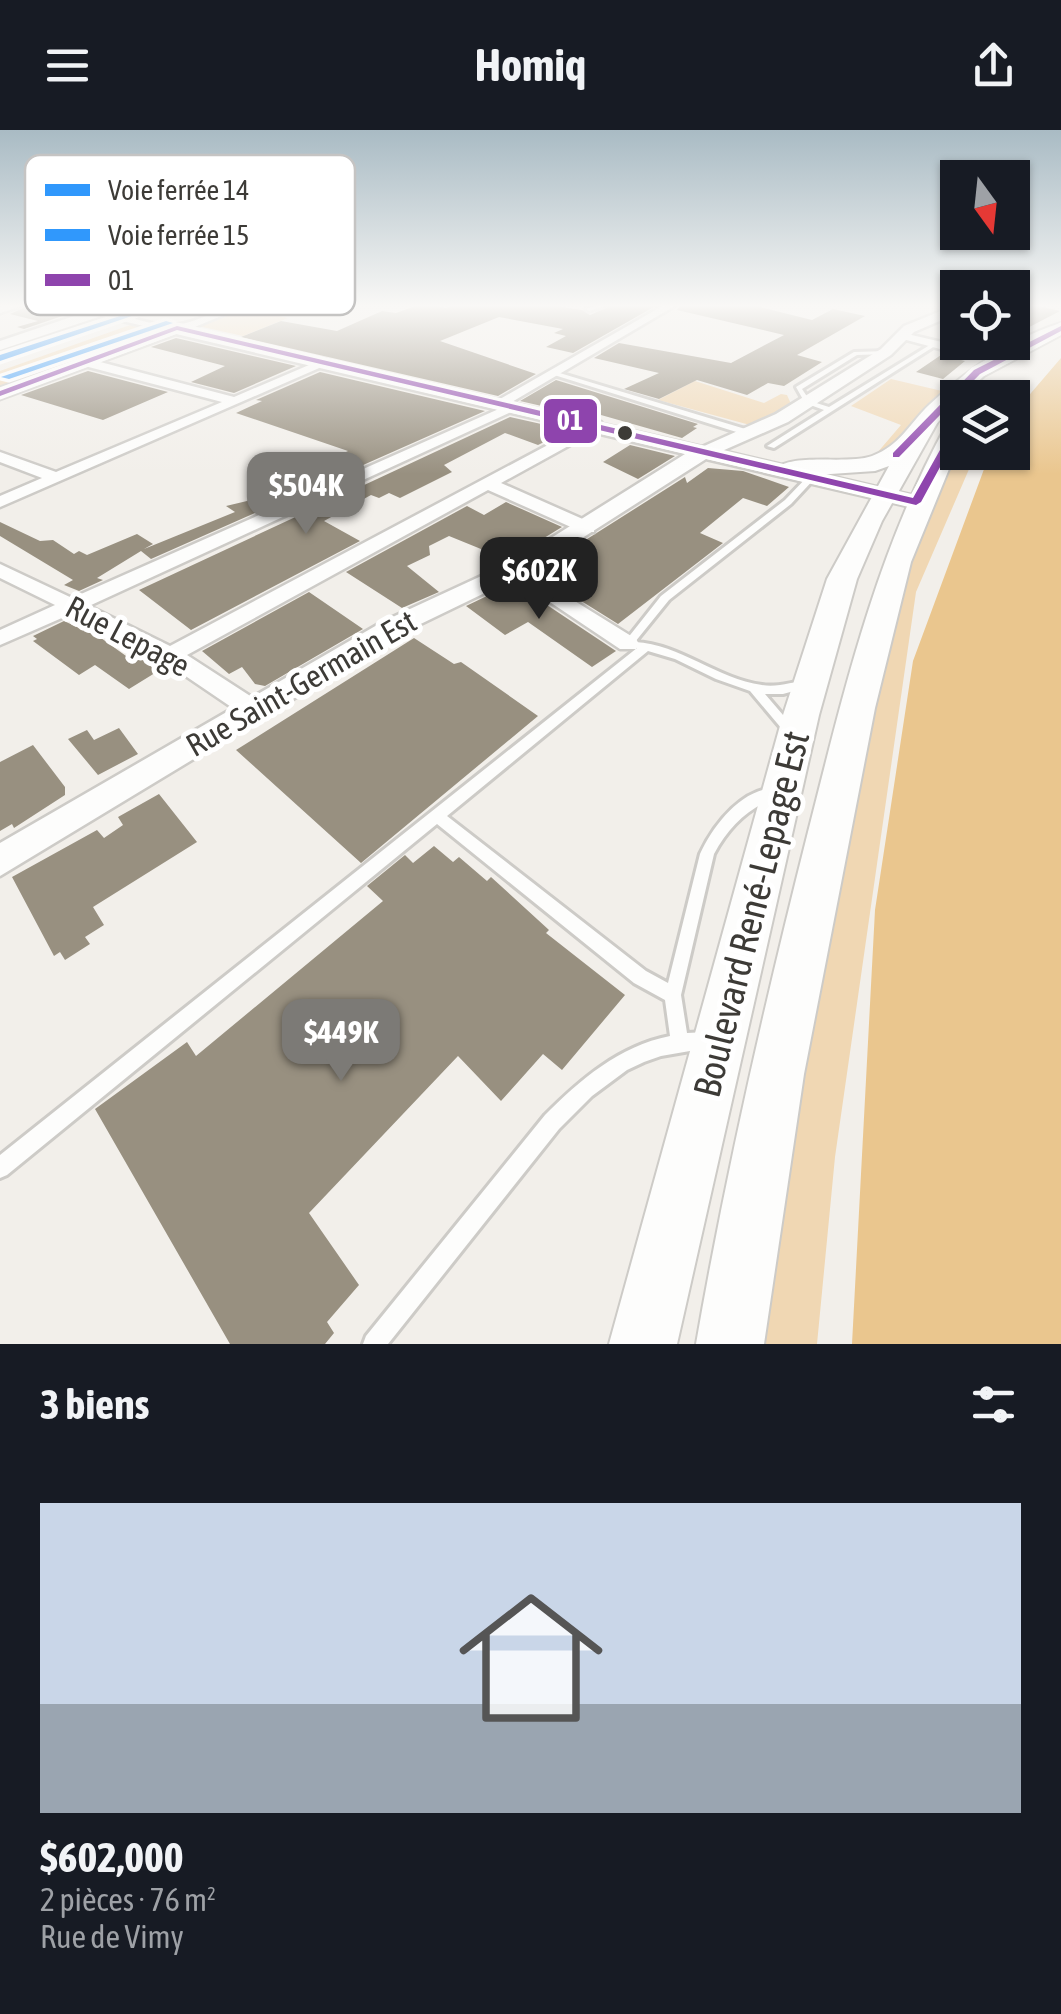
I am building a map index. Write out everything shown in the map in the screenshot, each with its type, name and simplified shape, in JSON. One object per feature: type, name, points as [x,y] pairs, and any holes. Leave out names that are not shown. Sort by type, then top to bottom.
[{"type":"main road","points":[[977,372],[978,361]]},
{"type":"main road","points":[[902,498],[911,444],[932,414],[977,372],[996,361]]},
{"type":"main road","points":[[999,380],[1025,361]]},
{"type":"main road","points":[[775,460],[875,464],[911,444]]},
{"type":"main road","points":[[902,498],[940,448]]},
{"type":"main road","name":"Boulevard René-Lepage Est","points":[[643,1344],[699,1041],[785,791],[810,681],[842,580],[868,521],[902,498]]},
{"type":"main road","name":"Boulevard René-Lepage Est","points":[[730,1344],[743,1252],[792,990],[883,598],[902,498]]},
{"type":"street","points":[[0,394],[90,361]]},
{"type":"street","points":[[321,361],[708,451],[775,460]]},
{"type":"street","points":[[0,638],[508,404],[574,361]]},
{"type":"street","name":"Rue Saint-Germain Est","points":[[0,861],[393,627],[515,570],[588,528],[687,460],[755,431],[872,361]]},
{"type":"street","points":[[86,362],[234,401]]},
{"type":"street","points":[[0,502],[327,362]]},
{"type":"street","points":[[170,655],[596,425]]},
{"type":"street","points":[[755,431],[746,444],[775,460],[813,476],[902,498]]},
{"type":"street","points":[[0,457],[56,478]]},
{"type":"street","points":[[489,484],[588,528]]},
{"type":"street","name":"Rue Lepage","points":[[0,570],[170,655],[252,708]]},
{"type":"street","points":[[515,570],[637,645]]},
{"type":"lane","points":[[775,460],[830,410],[920,361]]},
{"type":"lane","points":[[552,373],[755,431]]},
{"type":"lane","points":[[807,402],[830,410]]},
{"type":"lane","points":[[0,1168],[438,816],[637,645],[665,598],[788,502],[813,476]]},
{"type":"lane","points":[[637,645],[754,688],[782,690],[810,681]]},
{"type":"lane","points":[[754,688],[780,714],[795,738]]},
{"type":"lane","points":[[673,995],[711,846],[750,803],[785,791]]},
{"type":"lane","points":[[374,1344],[582,1090],[641,1053],[699,1041],[673,995],[640,977],[438,816]]},
{"type":"shaded area","points":[[29,361],[74,361],[0,388],[0,371]]},
{"type":"shaded area","points":[[1061,361],[1061,1344],[852,1344],[875,910],[913,661],[984,470],[1030,470],[1030,394]]},
{"type":"shaded area","points":[[891,379],[940,391],[884,454],[863,458],[877,453],[901,425],[851,406]]},
{"type":"shaded area","points":[[695,381],[764,403],[787,395],[791,404],[750,425],[658,400]]},
{"type":"shaded area","points":[[946,470],[969,470],[916,592],[835,1157],[817,1344],[760,1344],[809,1021],[894,585]]},
{"type":"building","points":[[204,361],[273,361],[296,366],[234,393],[191,382],[225,366]]},
{"type":"building","points":[[344,361],[497,361],[536,374],[498,396]]},
{"type":"building","points":[[605,361],[718,361],[822,362],[784,386],[768,383],[747,395],[697,380],[659,399],[624,389],[659,373]]},
{"type":"building","points":[[933,361],[965,361],[943,379],[916,372]]},
{"type":"building","points":[[88,371],[168,392],[103,420],[21,395]]},
{"type":"building","points":[[320,372],[485,411],[151,559],[141,551],[97,578],[103,580],[79,591],[64,585],[73,580],[0,536],[0,522],[40,541],[53,540],[74,554],[79,551],[87,555],[137,534],[153,544],[144,549],[235,512],[226,506],[247,501],[348,451],[236,413]]},
{"type":"building","points":[[556,380],[698,424],[693,427],[697,428],[682,438],[601,415],[594,418],[520,401]]},
{"type":"building","points":[[510,417],[568,430],[538,445],[505,433],[444,465],[452,472],[400,498],[389,493],[379,498],[371,495],[324,521],[360,541],[191,630],[139,590]]},
{"type":"building","points":[[630,445],[675,456],[638,479],[603,462]]},
{"type":"building","points":[[708,468],[743,471],[789,487],[767,506],[743,498],[700,533],[723,543],[618,624],[535,572],[685,477],[687,483]]},
{"type":"building","points":[[506,502],[562,527],[508,560],[449,536],[429,546],[430,555],[407,566],[439,592],[402,608],[346,572],[467,506],[484,515]]},
{"type":"building","points":[[514,583],[616,651],[592,667],[528,622],[505,635],[466,606]]},
{"type":"building","points":[[309,592],[363,629],[265,686],[255,684],[242,667],[229,674],[202,651]]},
{"type":"building","points":[[64,621],[101,638],[133,661],[143,655],[163,668],[129,689],[95,665],[79,675],[33,641],[37,639],[33,636]]},
{"type":"building","points":[[414,638],[454,664],[461,662],[538,716],[361,863],[236,750]]},
{"type":"building","points":[[119,728],[138,754],[98,775],[68,739],[87,730],[94,740]]},
{"type":"building","points":[[33,745],[65,787],[65,795],[14,828],[12,824],[0,831],[0,762]]},
{"type":"building","points":[[159,794],[197,842],[93,907],[104,925],[85,937],[90,944],[65,960],[60,952],[54,956],[12,877],[97,830],[104,838],[123,825],[118,817]]},
{"type":"building","points":[[434,846],[453,862],[459,857],[487,881],[491,877],[549,930],[546,933],[625,995],[562,1070],[543,1054],[501,1101],[458,1056],[309,1213],[359,1285],[327,1322],[334,1333],[325,1344],[230,1344],[95,1109],[187,1042],[196,1056],[383,901],[367,886],[405,855],[413,863]]},
{"type":"rail line","name":"15","points":[[6,377],[55,361]]},
{"type":"transit line","name":"01","points":[[0,394],[89,361]]},
{"type":"transit line","name":"01","points":[[316,361],[916,502],[940,458]]},
{"type":"transit line","name":"01","points":[[896,455],[977,372],[999,361]]}]
